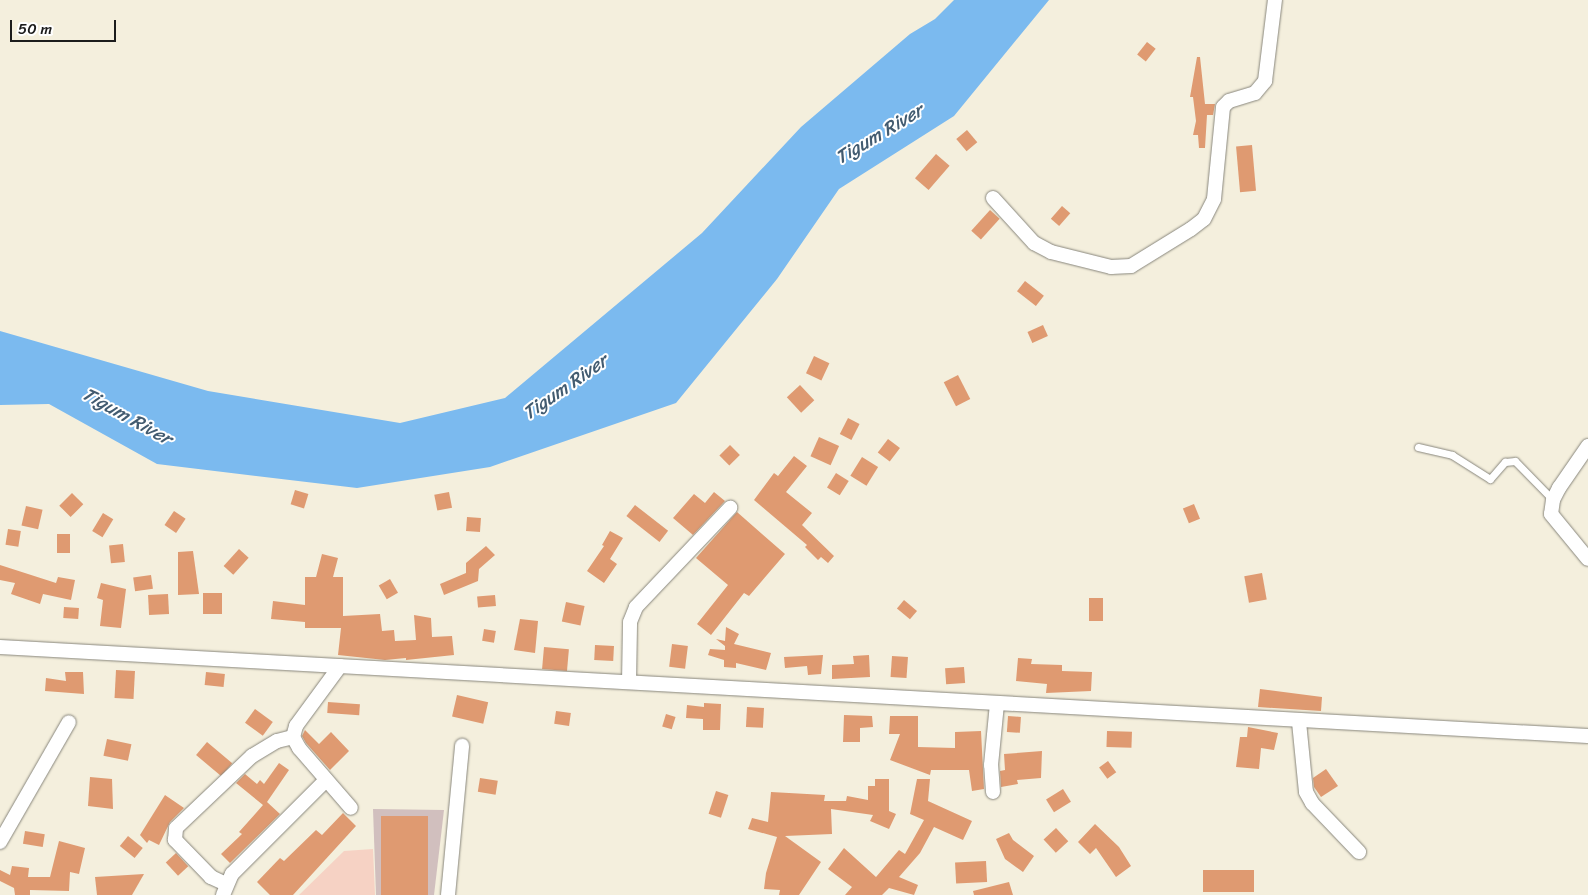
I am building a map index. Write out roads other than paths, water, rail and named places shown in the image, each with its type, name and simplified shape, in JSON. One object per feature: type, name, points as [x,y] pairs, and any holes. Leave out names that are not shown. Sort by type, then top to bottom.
[{"type":"street","points":[[993,198],[1034,243],[1051,252],[1111,267],[1131,266],[1192,229],[1204,219],[1214,198],[1224,107],[1229,101],[1255,93],[1265,81],[1275,0]]},
{"type":"street","points":[[1588,446],[1553,500],[1551,514],[1588,559]]},
{"type":"street","points":[[629,682],[630,622],[636,607],[730,508]]},
{"type":"street","points":[[0,647],[1299,722],[1588,736]]},
{"type":"street","points":[[293,737],[296,726],[340,666]]},
{"type":"street","points":[[993,792],[991,765],[997,704]]},
{"type":"street","points":[[0,842],[69,722]]},
{"type":"street","points":[[1299,722],[1306,792],[1359,852]]},
{"type":"street","points":[[293,737],[326,780],[351,808]]},
{"type":"street","points":[[293,737],[277,741],[252,756],[176,828],[175,840],[224,889],[326,780]]},
{"type":"street","points":[[448,895],[462,746]]},
{"type":"lane","points":[[1418,447],[1452,455],[1490,479],[1506,462],[1515,461],[1553,500]]},
{"type":"water","name":"Tigum River","points":[[954,0],[1049,0],[954,116],[839,189],[777,279],[676,403],[490,467],[357,488],[157,464],[49,404],[0,405],[0,331],[208,391],[400,423],[505,398],[702,233],[801,127],[910,34],[935,19]]}]
